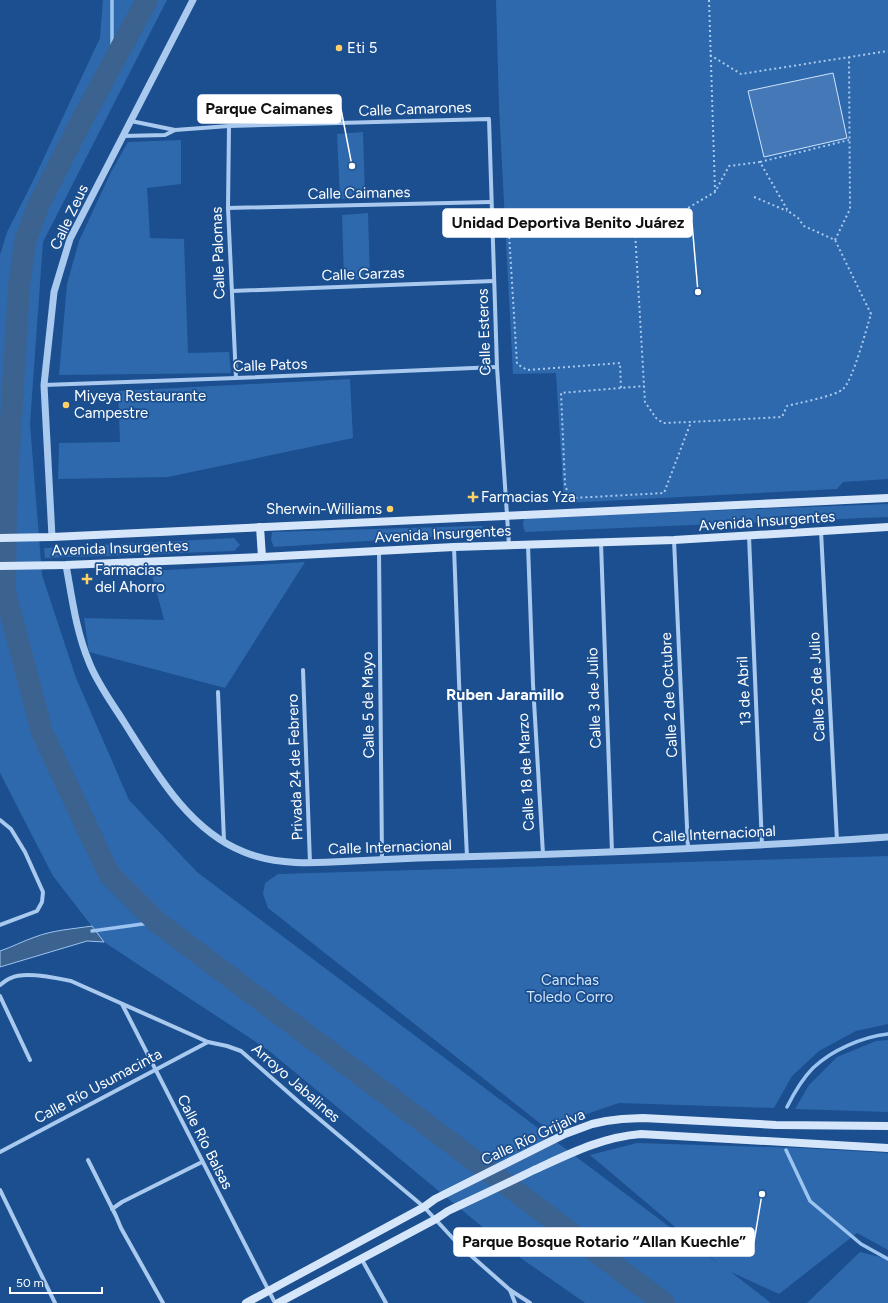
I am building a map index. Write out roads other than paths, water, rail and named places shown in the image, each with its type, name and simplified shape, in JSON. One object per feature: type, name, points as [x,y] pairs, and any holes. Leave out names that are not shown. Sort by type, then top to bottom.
[{"type":"main road","name":"Avenida Insurgentes","points":[[0,538],[52,537],[888,498]]},
{"type":"main road","points":[[260,527],[262,557]]},
{"type":"main road","name":"Avenida Insurgentes","points":[[0,566],[66,565],[454,547],[674,540],[888,527]]},
{"type":"main road","name":"Calle Río Grijalva","points":[[246,1303],[424,1207],[435,1199],[565,1134],[592,1124],[622,1119],[643,1118],[776,1125],[888,1126]]},
{"type":"main road","name":"Calle Río Grijalva","points":[[276,1303],[436,1219],[448,1211],[578,1150],[610,1138],[640,1134],[888,1148]]},
{"type":"street","name":"Calle Zeus","points":[[52,537],[44,385],[54,292],[70,239],[193,0]]},
{"type":"street","name":"Calle Camarones","points":[[131,121],[175,130],[229,126],[489,119]]},
{"type":"street","name":"Calle Esteros","points":[[489,119],[497,367],[509,545]]},
{"type":"street","name":"Calle Palomas","points":[[229,126],[228,208],[236,378]]},
{"type":"street","name":"Calle Camarones","points":[[122,136],[165,135],[175,130]]},
{"type":"street","name":"Calle Caimanes","points":[[228,208],[491,202]]},
{"type":"street","name":"Calle Garzas","points":[[232,291],[494,281]]},
{"type":"street","name":"Calle Patos","points":[[44,385],[497,367]]},
{"type":"street","name":"Calle 26 de Julio","points":[[821,531],[837,841]]},
{"type":"street","name":"13 de Abril","points":[[749,536],[762,845]]},
{"type":"street","name":"Calle 2 de Octubre","points":[[674,540],[688,849]]},
{"type":"street","name":"Calle 3 de Julio","points":[[601,543],[612,852]]},
{"type":"street","name":"Calle 18 de Marzo","points":[[528,545],[533,684],[543,854]]},
{"type":"street","points":[[454,547],[467,857]]},
{"type":"street","name":"Calle 5 de Mayo","points":[[379,551],[382,859]]},
{"type":"street","name":"Calle Internacional","points":[[66,565],[76,622],[89,664],[111,702],[159,777],[178,800],[199,823],[224,842],[245,853],[266,858],[310,863],[382,859],[688,849],[888,837]]},
{"type":"street","name":"Privada 24 de Febrero","points":[[303,670],[310,863]]},
{"type":"street","points":[[218,692],[224,842]]},
{"type":"street","points":[[0,820],[11,829],[25,852],[43,892],[42,902],[37,911],[0,925]]},
{"type":"street","name":"Arroyo Jabalines","points":[[0,985],[11,977],[53,976],[71,981],[208,1042],[242,1051],[284,1089],[424,1207],[460,1246],[510,1290],[530,1303]]},
{"type":"street","points":[[0,996],[30,1060]]},
{"type":"street","name":"Calle Río Balsas","points":[[122,1003],[268,1291],[276,1303]]},
{"type":"street","name":"Calle Río Usumacinta","points":[[0,1152],[208,1042]]},
{"type":"street","points":[[88,1160],[121,1228],[163,1303]]},
{"type":"street","points":[[112,1209],[122,1202],[202,1162]]},
{"type":"street","points":[[0,1190],[55,1303]]},
{"type":"street","points":[[361,1258],[386,1303]]},
{"type":"street","points":[[510,1290],[515,1303]]},
{"type":"waterway","points":[[112,0],[112,65]]},
{"type":"waterway","points":[[147,0],[84,116],[38,206],[25,242],[19,286],[6,503],[5,592],[42,732],[109,874],[157,922],[664,1303]]},
{"type":"waterway","points":[[92,931],[157,922]]},
{"type":"waterway","points":[[787,1107],[802,1081],[821,1061],[848,1045],[868,1038],[888,1034]]},
{"type":"waterway","points":[[786,1150],[810,1201],[861,1244],[888,1259]]},
{"type":"place","name":"Eti 5","points":[[339,48]]},
{"type":"place","name":"Parque Caimanes","points":[[352,166]]},
{"type":"place","name":"Unidad Deportiva Benito Juárez","points":[[698,292]]},
{"type":"place","name":"Miyeya Restaurante Campestre","points":[[66,405]]},
{"type":"place","name":"Farmacias Yza","points":[[473,497]]},
{"type":"place","name":"Sherwin-Williams","points":[[390,509]]},
{"type":"place","name":"Farmacias del Ahorro","points":[[87,579]]},
{"type":"place","name":"Parque Bosque Rotario “Allan Kuechle”","points":[[762,1194]]},
{"type":"district","name":"Ruben Jaramillo","points":[[505,694]]},
{"type":"park label","name":"Canchas Toledo Corro","points":[[570,988]]}]
